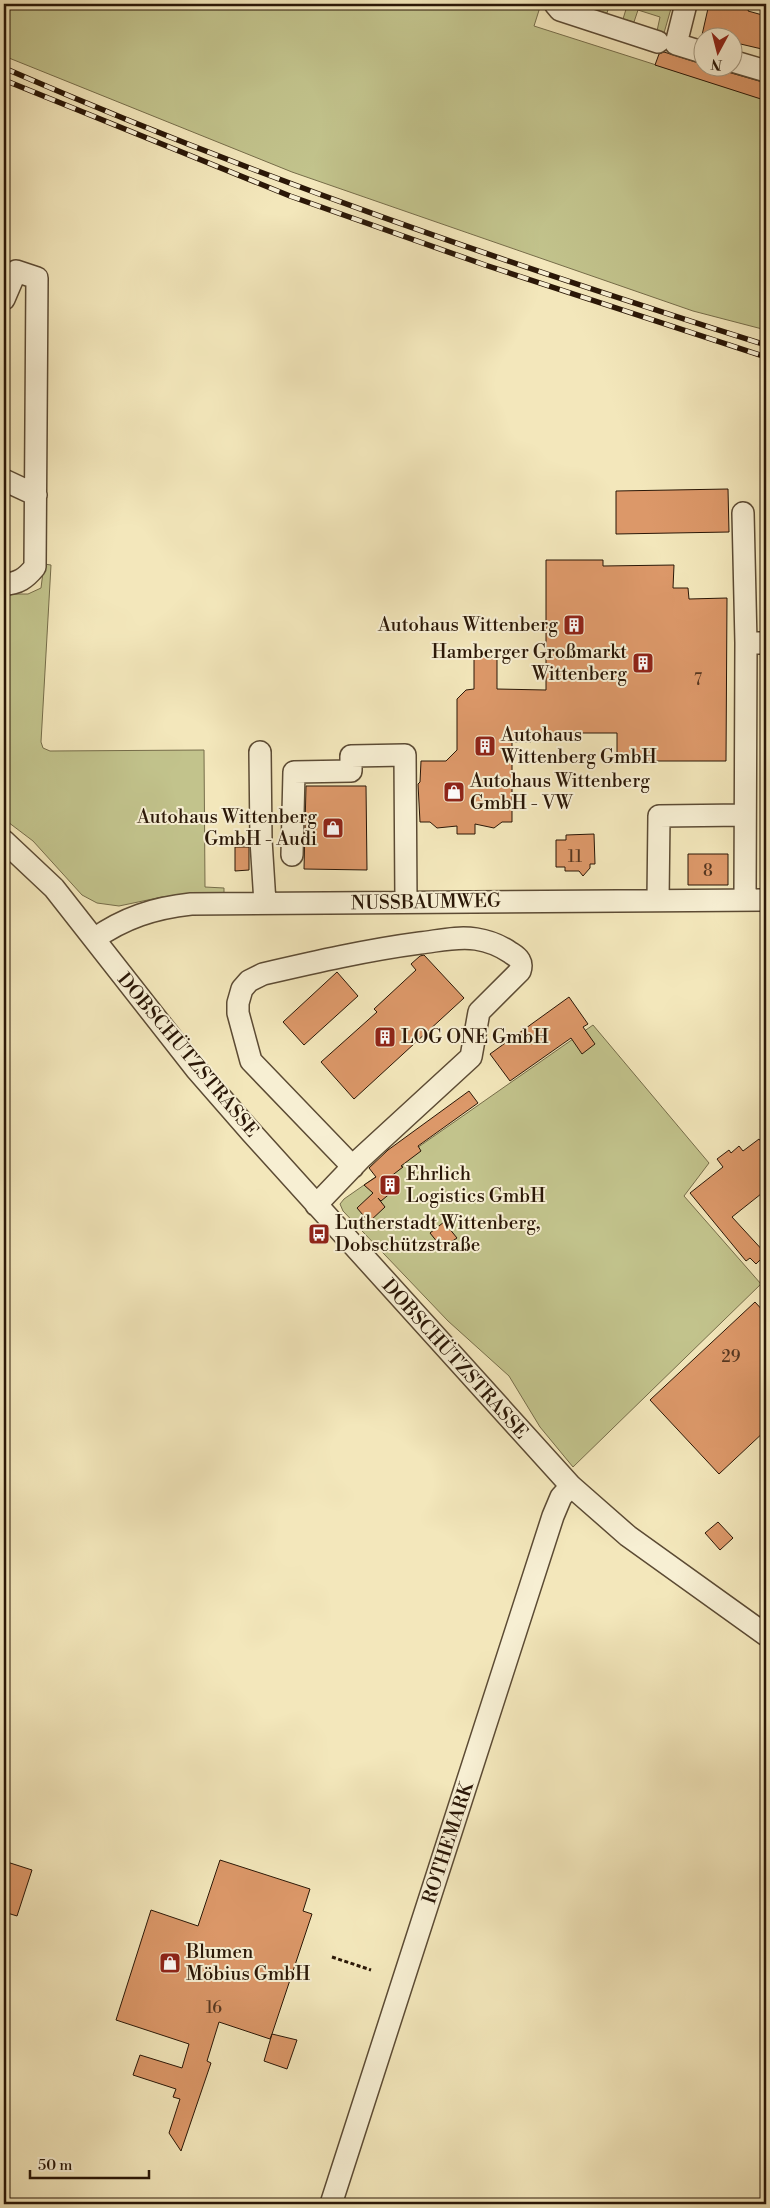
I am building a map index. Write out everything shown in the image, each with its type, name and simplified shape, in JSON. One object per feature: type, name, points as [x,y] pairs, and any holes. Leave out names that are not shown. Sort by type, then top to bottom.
[{"type":"street","points":[[555,4],[560,10],[658,42]]},
{"type":"street","points":[[686,4],[676,44],[692,49]]},
{"type":"street","points":[[742,64],[766,71]]},
{"type":"street","points":[[4,584],[11,584],[25,579],[35,567],[37,278],[16,270],[4,300],[36,315]]},
{"type":"street","points":[[4,480],[36,495]]},
{"type":"street","points":[[743,513],[756,643],[745,815],[756,900]]},
{"type":"street","points":[[260,752],[265,903]]},
{"type":"street","points":[[292,855],[294,772],[351,771],[351,756],[405,755],[406,902]]},
{"type":"street","points":[[658,900],[659,816],[745,815]]},
{"type":"street","points":[[261,818],[294,818]]},
{"type":"street","name":"DOBSCHÜTZSTRASSE","points":[[4,841],[54,888],[196,1068],[316,1205],[571,1486],[628,1536],[766,1635]]},
{"type":"street","name":"NUSSBAUMWEG","points":[[94,938],[129,918],[157,909],[191,904],[756,900]]},
{"type":"street","points":[[316,1205],[353,1167],[472,1057],[479,1012],[520,971],[522,966],[520,960],[513,954],[499,946],[478,939],[450,939],[367,950],[263,974],[250,981],[242,989],[238,1013],[251,1061],[353,1167]]},
{"type":"street","name":"ROTHEMARK","points":[[331,2204],[553,1516],[561,1497],[571,1486]]},
{"type":"path","points":[[332,1957],[371,1970]]},
{"type":"green space","points":[[4,4],[541,4],[534,26],[692,76],[692,78],[766,100],[766,330],[693,311],[292,172],[4,56]]},
{"type":"green space","points":[[576,4],[610,4],[607,13]]},
{"type":"green space","points":[[621,4],[672,5],[664,33],[657,31],[660,17],[638,10],[634,22],[623,19],[627,6]]},
{"type":"green space","points":[[44,564],[51,565],[41,742],[43,748],[50,751],[204,750],[205,887],[224,888],[224,894],[189,894],[162,897],[119,906],[97,903],[82,895],[33,841],[4,819],[4,594],[28,594],[41,588]]},
{"type":"green space","points":[[593,1025],[709,1163],[684,1196],[761,1284],[573,1467],[540,1427],[509,1376],[448,1321],[343,1211],[340,1204],[344,1199]]},
{"type":"building","points":[[709,4],[750,4],[748,11],[766,16],[766,50],[742,44],[742,28],[704,28]]},
{"type":"building","points":[[664,52],[692,61],[692,77],[655,65],[659,54]]},
{"type":"building","points":[[742,76],[766,83],[764,100],[695,78],[742,78]]},
{"type":"building","points":[[728,489],[729,532],[616,534],[616,491]]},
{"type":"building","points":[[546,560],[603,560],[603,566],[674,565],[673,588],[688,588],[689,599],[727,598],[726,761],[617,761],[617,733],[532,733],[531,742],[512,742],[512,822],[502,822],[494,828],[475,824],[475,834],[457,834],[457,826],[437,828],[430,822],[420,822],[418,784],[420,782],[421,761],[446,761],[457,750],[457,699],[466,690],[474,689],[474,657],[497,656],[497,689],[546,690]]},
{"type":"building","points":[[306,786],[366,786],[367,870],[304,869]]},
{"type":"building","points":[[594,834],[595,864],[590,864],[590,868],[583,876],[579,871],[565,871],[565,867],[556,867],[556,840],[566,840],[566,835]]},
{"type":"building","points":[[235,847],[249,847],[249,870],[235,871]]},
{"type":"building","points":[[688,854],[728,854],[728,885],[688,885]]},
{"type":"building","name":"LOG ONE GmbH","points":[[424,955],[464,998],[354,1099],[321,1062],[377,1012],[374,1009],[416,970],[411,964]]},
{"type":"building","name":"LOG ONE GmbH","points":[[337,972],[358,996],[304,1045],[283,1022]]},
{"type":"building","points":[[569,997],[588,1024],[583,1027],[595,1044],[582,1054],[571,1038],[510,1081],[490,1054]]},
{"type":"building","points":[[469,1091],[478,1103],[418,1146],[421,1151],[390,1177],[398,1187],[381,1201],[378,1198],[385,1207],[369,1222],[357,1208],[373,1193],[364,1185],[376,1177],[369,1168],[388,1150]]},
{"type":"building","points":[[759,1139],[766,1148],[766,1190],[732,1217],[766,1254],[756,1264],[750,1258],[746,1261],[690,1193],[723,1167],[717,1159],[729,1150],[731,1153],[739,1146],[743,1151]]},
{"type":"building","points":[[444,1222],[457,1238],[442,1248],[430,1233]]},
{"type":"building","points":[[755,1302],[766,1314],[766,1430],[719,1474],[650,1400]]},
{"type":"building","points":[[718,1522],[733,1538],[720,1550],[705,1533]]},
{"type":"building","points":[[220,1860],[310,1889],[303,1911],[312,1914],[270,2039],[219,2022],[207,2061],[211,2063],[181,2151],[169,2133],[180,2099],[173,2097],[176,2089],[133,2075],[140,2055],[182,2068],[189,2044],[116,2020],[151,1910],[198,1926]]},
{"type":"building","points":[[4,1861],[32,1870],[17,1916],[4,1912]]},
{"type":"building","points":[[272,2034],[297,2040],[287,2069],[264,2061]]},
{"type":"railway","points":[[4,68],[97,108],[381,217],[573,283],[766,345]]},
{"type":"railway","points":[[4,80],[290,196],[485,265],[766,357]]},
{"type":"place","name":"Autohaus Wittenberg","points":[[574,625]]},
{"type":"place","name":"Hamberger Großmarkt Wittenberg","points":[[643,663]]},
{"type":"place","name":"Autohaus Wittenberg GmbH","points":[[485,746]]},
{"type":"place","name":"Autohaus Wittenberg GmbH - VW","points":[[454,792]]},
{"type":"place","name":"Autohaus Wittenberg GmbH - Audi","points":[[333,828]]},
{"type":"place","name":"LOG ONE GmbH","points":[[385,1037]]},
{"type":"place","name":"Ehrlich Logistics GmbH","points":[[390,1185]]},
{"type":"place","name":"Lutherstadt Wittenberg, Dobschützstraße","points":[[319,1234]]},
{"type":"place","name":"Blumen Möbius GmbH","points":[[170,1963]]}]
